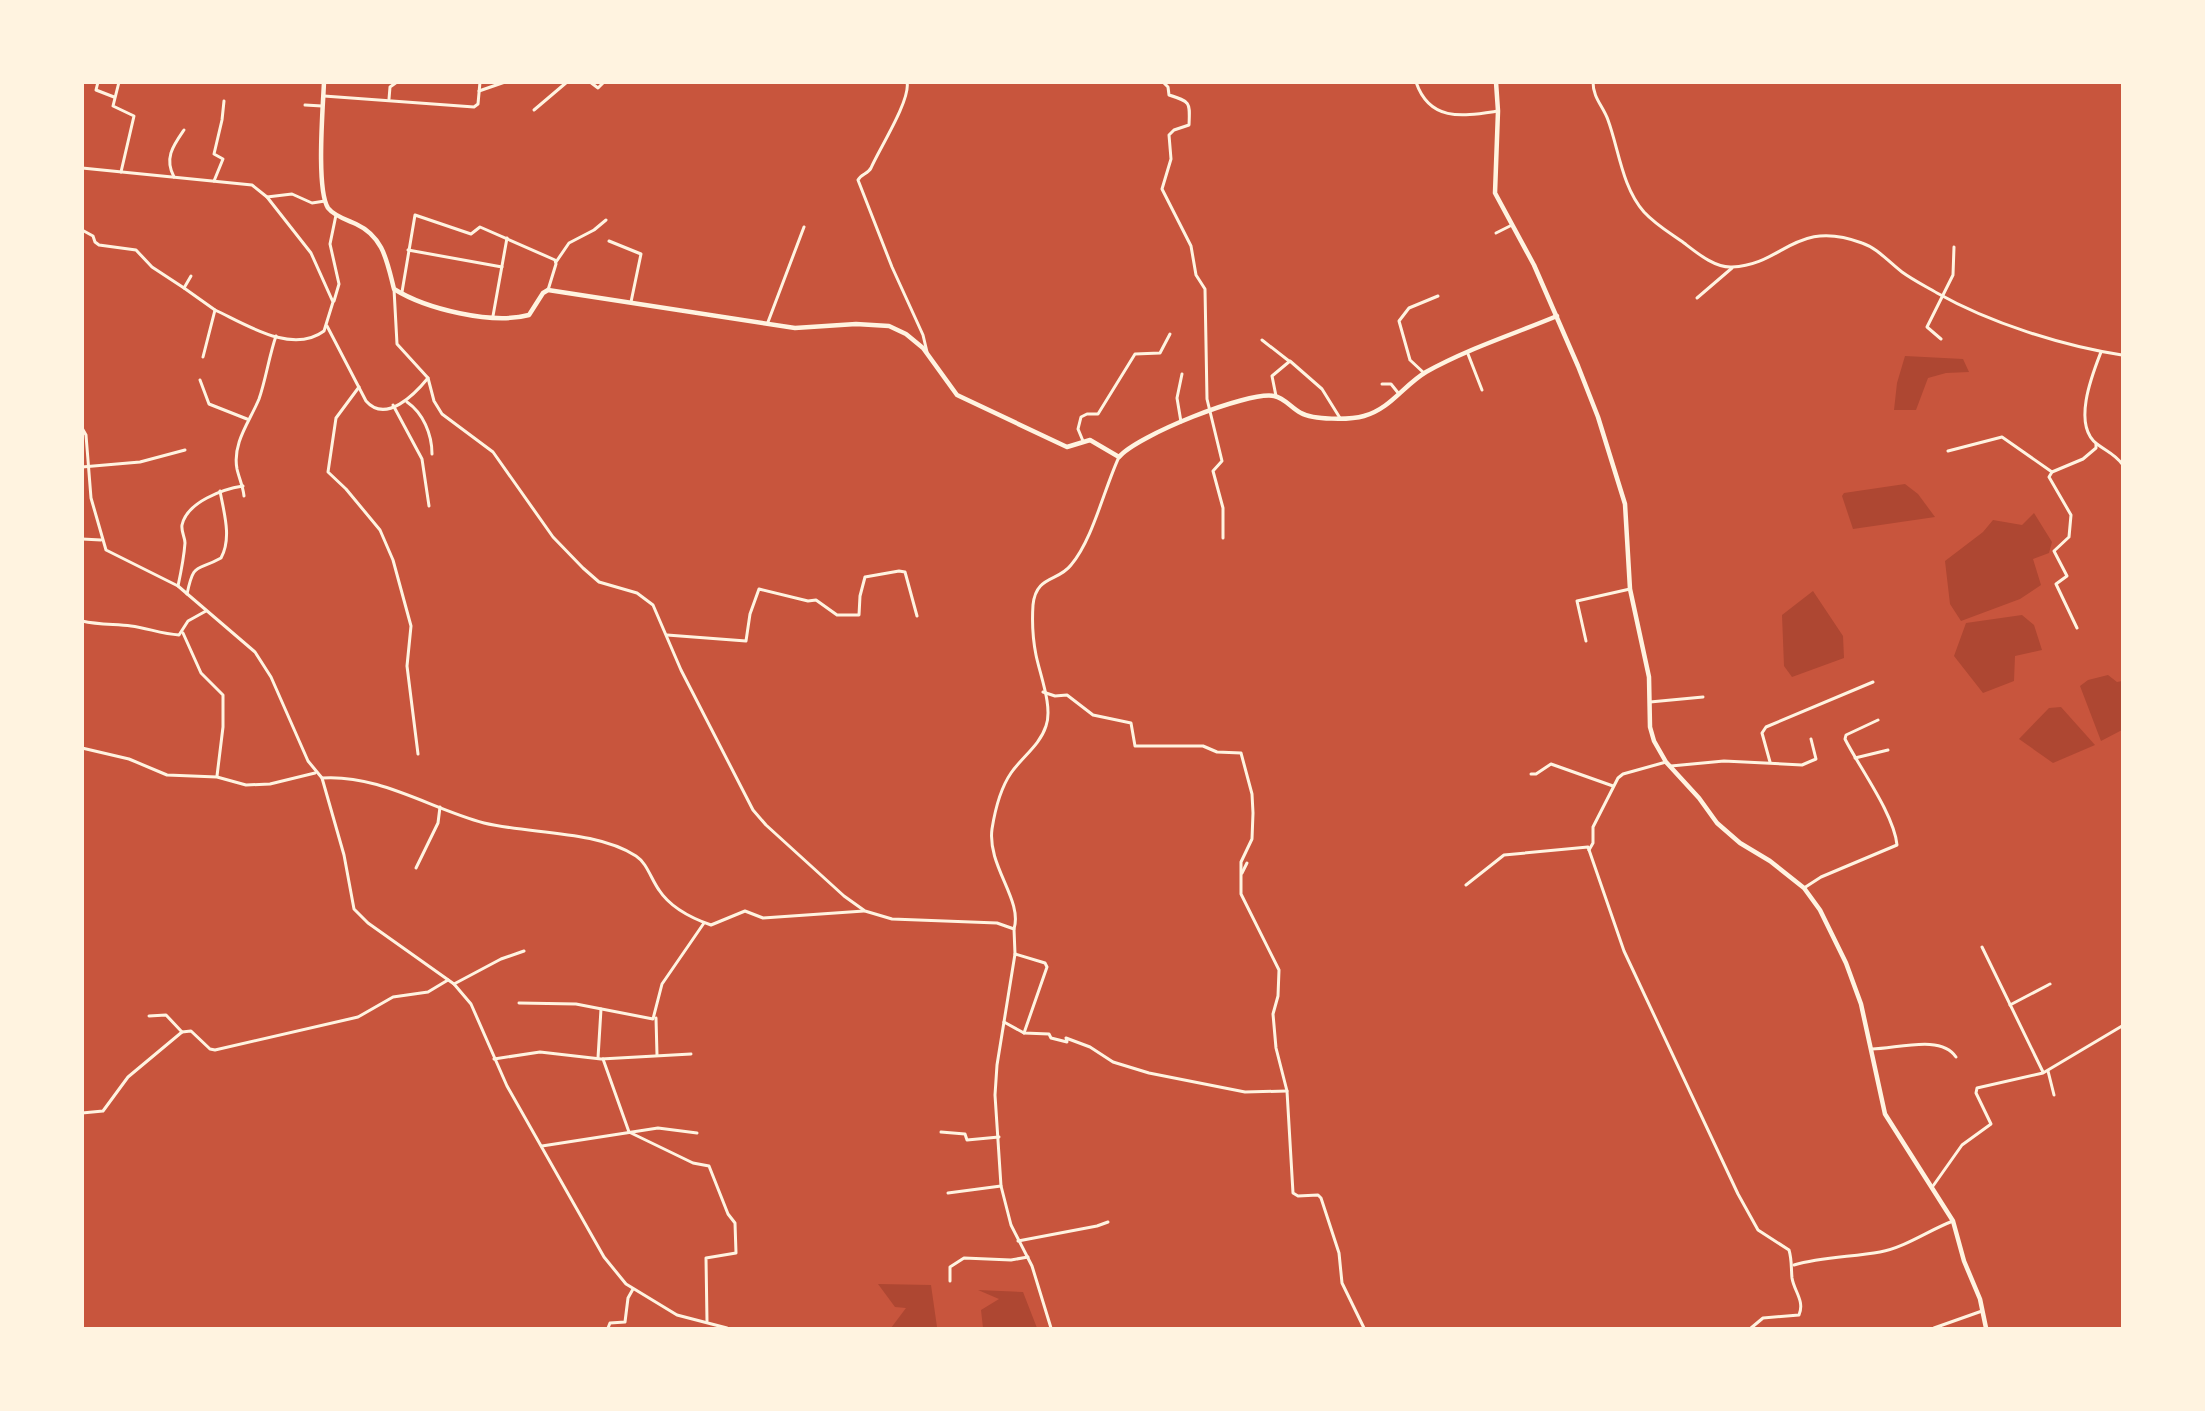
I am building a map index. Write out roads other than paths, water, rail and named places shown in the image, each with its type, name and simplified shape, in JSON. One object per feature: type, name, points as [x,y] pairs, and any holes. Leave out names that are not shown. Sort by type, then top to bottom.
[{"type":"street","points":[[98,82],[96,90],[114,97]]},
{"type":"street","points":[[119,82],[113,107],[134,116],[121,172]]},
{"type":"street","points":[[324,82],[322,172],[325,201],[336,215],[375,237],[385,253],[394,289],[397,344],[428,378],[439,409],[493,452],[553,537],[599,582],[637,592],[650,602],[681,670],[753,810],[766,825],[844,896],[866,911],[891,919],[997,923],[1014,929]]},
{"type":"street","points":[[388,99],[390,87],[397,82]]},
{"type":"street","points":[[324,96],[476,106],[480,82]]},
{"type":"street","points":[[479,91],[505,82]]},
{"type":"street","points":[[534,110],[567,82]]},
{"type":"street","points":[[590,82],[600,88],[604,82]]},
{"type":"street","points":[[907,82],[907,93],[880,150],[872,160],[870,171],[858,180],[891,267],[923,335],[927,352]]},
{"type":"street","points":[[1163,82],[1168,87],[1169,95],[1190,104],[1189,125],[1174,130],[1169,135],[1171,159],[1162,189],[1191,246],[1196,275],[1204,287],[1206,397],[1222,461],[1213,471],[1223,508],[1223,538]]},
{"type":"street","points":[[1416,82],[1424,99],[1448,115],[1456,117],[1498,111]]},
{"type":"street","points":[[1496,82],[1498,111],[1494,185],[1500,204],[1534,265],[1557,316],[1598,417],[1624,504],[1630,589],[1647,662],[1651,734],[1668,764],[1725,830],[1804,888],[1821,910],[1849,972],[1864,1016],[1878,1091],[1889,1124],[1933,1186],[1953,1221],[1964,1261],[1980,1299],[1986,1329]]},
{"type":"street","points":[[1593,82],[1594,93],[1608,117],[1626,180],[1643,211],[1693,250],[1713,262],[1733,267]]},
{"type":"street","points":[[214,181],[223,159],[214,154],[224,101]]},
{"type":"street","points":[[305,105],[324,106]]},
{"type":"street","points":[[174,177],[168,162],[175,142],[184,130]]},
{"type":"street","points":[[82,168],[252,185],[267,197],[311,253],[333,302]]},
{"type":"street","points":[[267,197],[292,194],[312,203],[325,201]]},
{"type":"street","points":[[82,230],[93,236],[99,245],[136,250],[157,271],[215,310],[253,329],[276,336],[309,339],[327,326],[339,284],[330,249],[336,215]]},
{"type":"street","points":[[402,294],[415,215],[471,234],[480,227],[556,262]]},
{"type":"street","points":[[548,290],[556,262],[569,243],[596,230],[606,220]]},
{"type":"street","points":[[1496,233],[1512,225]]},
{"type":"street","points":[[768,322],[804,227]]},
{"type":"street","points":[[1697,298],[1733,267],[1761,260],[1806,237],[1827,235],[1848,238],[1874,249],[1905,274],[1944,297],[2014,326],[2101,352],[2122,355]]},
{"type":"street","points":[[493,316],[507,238]]},
{"type":"street","points":[[609,241],[641,254],[631,302]]},
{"type":"street","points":[[1941,339],[1927,327],[1953,275],[1954,247]]},
{"type":"street","points":[[408,250],[502,267]]},
{"type":"street","points":[[184,288],[191,276]]},
{"type":"street","points":[[394,289],[435,308],[493,316],[529,315],[543,293],[548,290],[799,328],[817,325],[889,326],[906,334],[927,352],[943,372],[952,390],[967,402],[1063,446],[1083,441],[1098,443],[1119,457]]},
{"type":"street","points":[[1424,373],[1410,360],[1399,321],[1409,308],[1438,296]]},
{"type":"street","points":[[202,357],[215,310]]},
{"type":"street","points":[[1051,1329],[1028,1257],[1018,1241],[1005,1206],[1001,1186],[995,1095],[1015,954],[1014,906],[993,856],[992,831],[996,809],[1007,780],[1033,749],[1047,724],[1049,714],[1035,651],[1033,604],[1037,589],[1047,579],[1066,571],[1073,563],[1088,536],[1119,457],[1130,446],[1209,410],[1251,397],[1276,396],[1302,414],[1354,419],[1379,411],[1424,373],[1557,316]]},
{"type":"street","points":[[327,326],[366,401],[375,408],[386,409],[408,401],[428,378]]},
{"type":"street","points":[[1083,441],[1078,428],[1083,415],[1098,414],[1135,354],[1160,353],[1170,334]]},
{"type":"street","points":[[244,496],[237,465],[247,418],[259,397],[276,336]]},
{"type":"street","points":[[1262,340],[1322,389],[1340,419]]},
{"type":"street","points":[[2052,472],[2091,454],[2096,448],[2085,416],[2088,388],[2101,352]]},
{"type":"street","points":[[1468,354],[1482,390]]},
{"type":"street","points":[[1276,396],[1272,376],[1289,361]]},
{"type":"street","points":[[1182,374],[1177,398],[1182,423]]},
{"type":"street","points":[[200,380],[209,404],[247,418]]},
{"type":"street","points":[[1382,384],[1391,384],[1399,394]]},
{"type":"street","points":[[359,387],[336,418],[328,470],[380,530],[392,558],[411,626],[407,666],[418,754]]},
{"type":"street","points":[[408,401],[426,427],[432,454]]},
{"type":"street","points":[[393,405],[422,459],[429,506]]},
{"type":"street","points":[[82,428],[86,435],[91,498],[101,540],[106,550],[115,557],[178,586],[237,634],[259,657],[315,773],[322,778],[345,779],[382,787],[484,822],[582,837],[629,852],[643,862],[666,900],[704,923],[717,925],[743,911],[763,918],[866,911]]},
{"type":"street","points":[[1948,451],[2002,437],[2052,472]]},
{"type":"street","points":[[2096,444],[2108,449],[2122,464]]},
{"type":"street","points":[[82,467],[140,462],[185,450]]},
{"type":"street","points":[[2052,472],[2050,482],[2068,508],[2072,524],[2068,539],[2055,550],[2067,576],[2056,584],[2077,628]]},
{"type":"street","points":[[178,586],[185,542],[182,532],[184,521],[191,510],[220,491],[243,486]]},
{"type":"street","points":[[187,594],[193,572],[199,566],[221,558],[225,551],[227,537],[220,491]]},
{"type":"street","points":[[82,539],[101,540]]},
{"type":"street","points":[[667,635],[746,641],[750,614],[759,589],[808,601],[816,600],[837,615],[858,615],[866,577],[901,571],[905,572],[917,616]]},
{"type":"street","points":[[1586,641],[1577,601],[1630,589]]},
{"type":"street","points":[[206,611],[185,624],[183,633],[201,673],[222,695],[224,727],[217,777]]},
{"type":"street","points":[[82,621],[97,625],[133,626],[158,633],[183,633]]},
{"type":"street","points":[[1770,762],[1762,733],[1766,727],[1873,682]]},
{"type":"street","points":[[1043,692],[1055,696],[1066,695],[1093,715],[1131,723],[1135,746],[1203,746],[1217,752],[1241,753],[1252,794],[1253,813],[1252,839],[1242,855],[1241,894],[1279,970],[1278,996],[1273,1014],[1276,1048],[1287,1091],[1293,1193],[1298,1196],[1318,1195],[1321,1198],[1339,1254],[1343,1286],[1364,1329]]},
{"type":"street","points":[[1650,702],[1703,697]]},
{"type":"street","points":[[1804,888],[1821,877],[1897,845],[1872,782],[1855,758],[1845,737],[1878,720]]},
{"type":"street","points":[[1589,851],[1593,843],[1593,827],[1613,786],[1623,774],[1668,764],[1724,760],[1802,765],[1813,761],[1817,755],[1811,739]]},
{"type":"street","points":[[82,748],[129,759],[167,775],[217,777],[246,785],[259,785],[315,773]]},
{"type":"street","points":[[1855,758],[1888,750]]},
{"type":"street","points":[[1531,774],[1536,774],[1551,764],[1613,786]]},
{"type":"street","points":[[322,778],[344,855],[354,909],[368,923],[454,984],[476,1014],[507,1086],[604,1257],[633,1289],[677,1315],[727,1329]]},
{"type":"street","points":[[416,868],[438,823],[440,807]]},
{"type":"street","points":[[1466,885],[1504,855],[1588,847],[1624,951],[1738,1194],[1758,1230],[1789,1250],[1794,1266],[1792,1281],[1801,1301],[1799,1315],[1763,1318],[1751,1329]]},
{"type":"street","points":[[1241,874],[1247,863]]},
{"type":"street","points":[[657,1055],[656,1017],[662,984],[704,923]]},
{"type":"street","points":[[1982,947],[2043,1073]]},
{"type":"street","points":[[454,984],[501,959],[525,951]]},
{"type":"street","points":[[1015,954],[1045,963],[1047,967],[1024,1033]]},
{"type":"street","points":[[82,1113],[103,1111],[133,1072],[182,1032],[191,1031],[210,1049],[226,1048],[358,1017],[393,997],[428,992],[448,980]]},
{"type":"street","points":[[2010,1005],[2050,984]]},
{"type":"street","points":[[519,1003],[569,1003],[650,1019],[656,1017]]},
{"type":"street","points":[[601,1009],[601,1059],[629,1132],[693,1163],[709,1166],[727,1212],[735,1221],[736,1252],[732,1255],[710,1255],[705,1260],[707,1322]]},
{"type":"street","points":[[149,1016],[166,1015],[182,1032]]},
{"type":"street","points":[[1004,1022],[1024,1033],[1049,1034],[1051,1038],[1067,1042],[1066,1038],[1090,1047],[1113,1062],[1197,1084],[1245,1092],[1287,1091]]},
{"type":"street","points":[[1933,1186],[1962,1145],[1990,1124],[1976,1093],[1977,1088],[2048,1071],[2122,1026]]},
{"type":"street","points":[[1870,1049],[1936,1045],[1951,1049],[1956,1057]]},
{"type":"street","points":[[494,1059],[544,1052],[567,1057],[601,1059],[691,1054]]},
{"type":"street","points":[[2048,1071],[2054,1095]]},
{"type":"street","points":[[542,1146],[658,1128],[697,1133]]},
{"type":"street","points":[[941,1132],[964,1134],[967,1140],[999,1137]]},
{"type":"street","points":[[948,1193],[1001,1186]]},
{"type":"street","points":[[1794,1266],[1807,1261],[1881,1252],[1902,1246],[1930,1229],[1953,1221]]},
{"type":"street","points":[[1018,1241],[1108,1222]]},
{"type":"street","points":[[950,1281],[950,1267],[961,1259],[1011,1260],[1028,1257]]},
{"type":"street","points":[[608,1329],[610,1323],[625,1322],[628,1298],[633,1289]]},
{"type":"street","points":[[1934,1329],[1982,1311]]},
{"type":"street","points":[[700,1320],[701,1329]]}]
